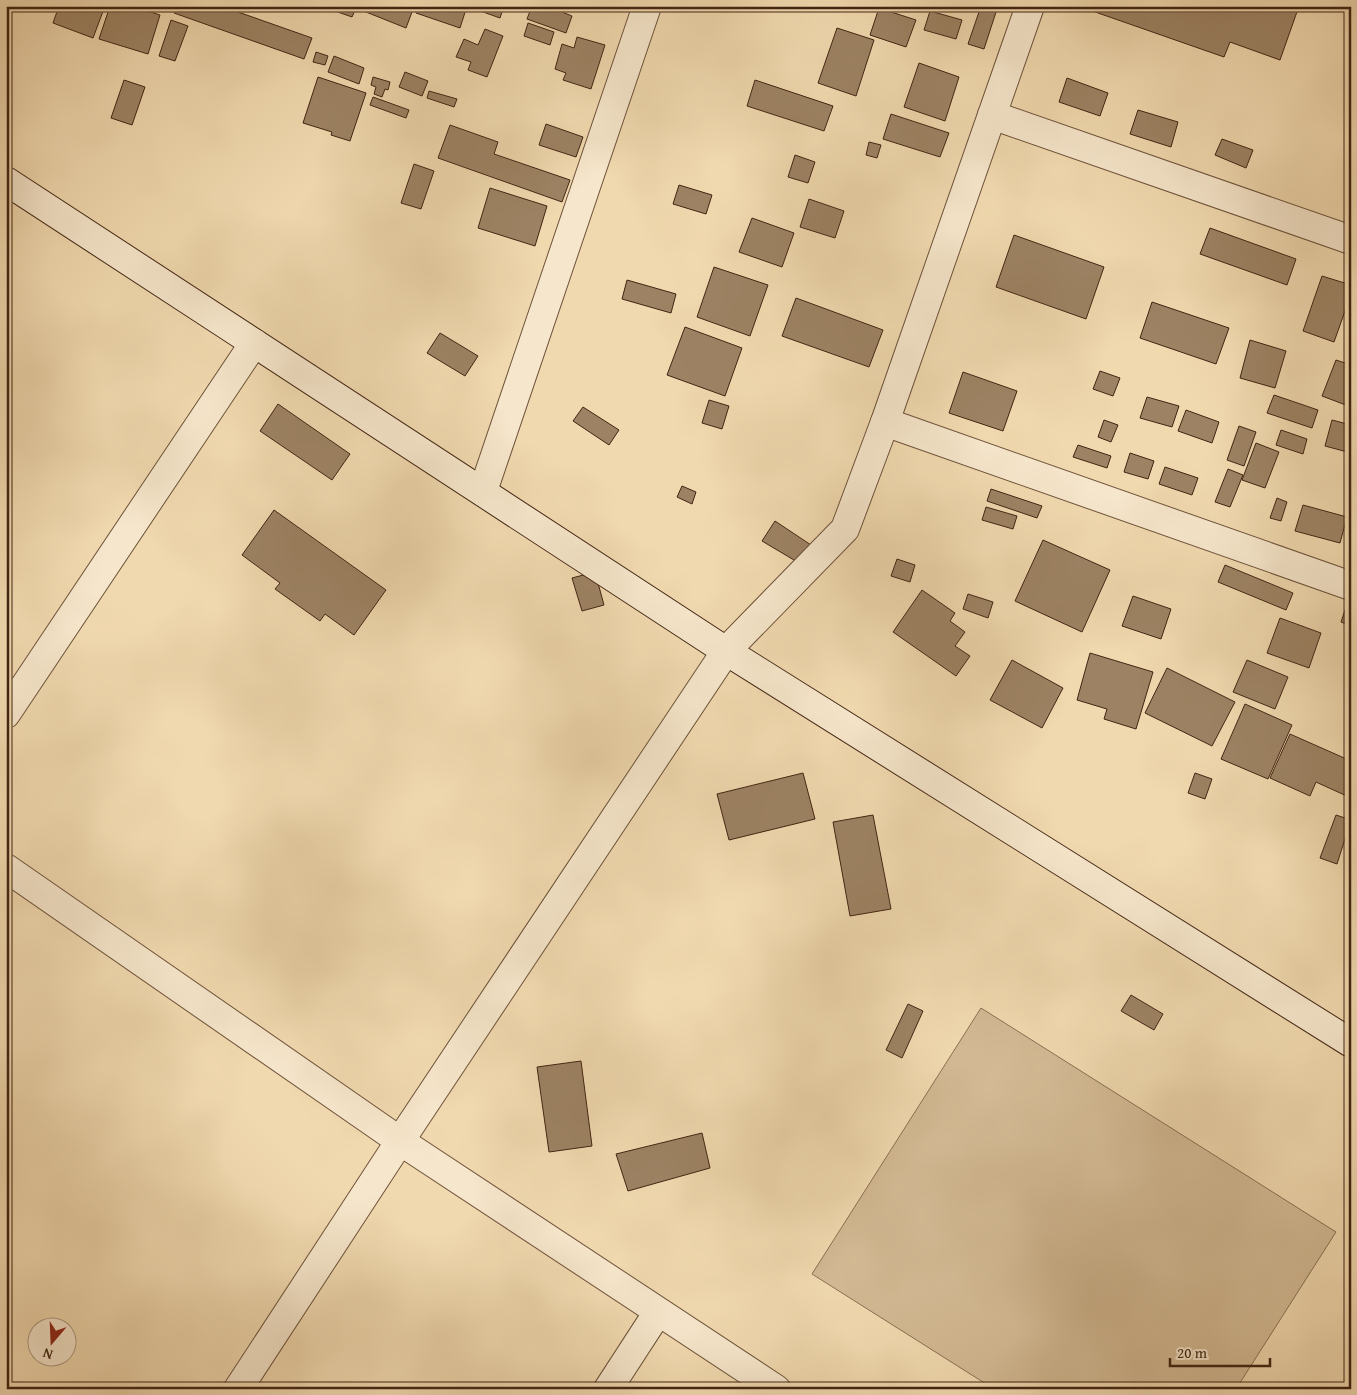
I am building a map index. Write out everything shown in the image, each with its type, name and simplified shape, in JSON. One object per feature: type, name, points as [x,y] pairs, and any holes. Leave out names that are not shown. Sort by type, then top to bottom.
[{"type":"street","points":[[483,491],[647,6]]},
{"type":"street","points":[[238,1389],[400,1141],[726,651],[844,529],[885,422],[1030,6]]},
{"type":"street","points":[[992,115],[1351,240]]},
{"type":"street","points":[[6,181],[726,651],[1351,1043]]},
{"type":"street","points":[[6,714],[254,343]]},
{"type":"street","points":[[885,422],[1351,586]]},
{"type":"street","points":[[6,868],[400,1141],[776,1389]]},
{"type":"street","points":[[608,1389],[658,1312]]},
{"type":"shaded area","points":[[981,1008],[1336,1232],[1236,1389],[994,1389],[812,1274]]},
{"type":"building","points":[[59,6],[105,6],[93,38],[53,23]]},
{"type":"building","points":[[110,6],[132,6],[160,15],[148,54],[99,39]]},
{"type":"building","points":[[177,6],[221,6],[312,38],[304,59],[174,13]]},
{"type":"building","points":[[337,6],[396,6],[412,12],[406,28],[356,8],[352,17],[335,11]]},
{"type":"building","points":[[411,6],[467,6],[460,28],[416,13],[417,8]]},
{"type":"building","points":[[473,6],[504,6],[500,18],[472,8]]},
{"type":"building","points":[[532,6],[547,6],[572,16],[566,33],[527,19]]},
{"type":"building","points":[[981,6],[997,9],[984,49],[968,44]]},
{"type":"building","points":[[1078,6],[1299,6],[1280,60],[1230,42],[1224,57]]},
{"type":"building","points":[[879,8],[916,20],[906,47],[870,35]]},
{"type":"building","points":[[930,11],[962,20],[956,39],[924,30]]},
{"type":"building","points":[[171,20],[188,26],[175,61],[159,56]]},
{"type":"building","points":[[528,23],[554,32],[550,45],[524,36]]},
{"type":"building","points":[[837,28],[874,40],[856,96],[818,83]]},
{"type":"building","points":[[485,29],[503,36],[487,77],[468,70],[471,62],[456,57],[464,39],[478,45]]},
{"type":"building","points":[[577,37],[605,45],[591,89],[563,80],[566,73],[555,69],[562,44],[574,48]]},
{"type":"building","points":[[316,52],[328,56],[325,65],[313,62]]},
{"type":"building","points":[[334,56],[364,68],[359,84],[328,72]]},
{"type":"building","points":[[919,63],[959,77],[945,121],[904,107]]},
{"type":"building","points":[[405,72],[428,81],[422,96],[399,87]]},
{"type":"building","points":[[318,77],[366,93],[350,141],[331,135],[332,132],[303,123]]},
{"type":"building","points":[[373,77],[390,82],[388,90],[385,89],[382,97],[374,94],[376,87],[371,85]]},
{"type":"building","points":[[1067,78],[1108,93],[1100,116],[1059,102]]},
{"type":"building","points":[[124,80],[145,87],[132,125],[111,118]]},
{"type":"building","points":[[755,80],[833,106],[824,131],[747,106]]},
{"type":"building","points":[[429,91],[457,99],[454,107],[427,98]]},
{"type":"building","points":[[373,97],[409,110],[406,118],[370,105]]},
{"type":"building","points":[[1138,110],[1178,122],[1171,147],[1130,134]]},
{"type":"building","points":[[891,114],[949,133],[940,157],[883,139]]},
{"type":"building","points":[[546,124],[583,137],[576,157],[539,145]]},
{"type":"building","points":[[450,125],[498,142],[494,154],[570,180],[562,202],[438,158]]},
{"type":"building","points":[[1222,139],[1253,150],[1246,168],[1215,155]]},
{"type":"building","points":[[869,142],[881,145],[877,158],[866,155]]},
{"type":"building","points":[[795,155],[815,162],[808,183],[788,177]]},
{"type":"building","points":[[414,164],[434,171],[421,209],[401,203]]},
{"type":"building","points":[[679,185],[712,195],[706,214],[673,204]]},
{"type":"building","points":[[490,188],[547,206],[535,246],[478,228]]},
{"type":"building","points":[[1351,194],[1351,211],[1346,209]]},
{"type":"building","points":[[809,199],[844,211],[835,238],[800,227]]},
{"type":"building","points":[[752,218],[794,233],[782,267],[739,252]]},
{"type":"building","points":[[1210,228],[1296,259],[1287,285],[1200,254]]},
{"type":"building","points":[[1014,235],[1104,267],[1086,319],[996,287]]},
{"type":"building","points":[[714,267],[768,285],[750,336],[697,317]]},
{"type":"building","points":[[1322,276],[1351,285],[1351,294],[1334,342],[1303,331]]},
{"type":"building","points":[[627,280],[676,294],[671,313],[622,299]]},
{"type":"building","points":[[796,298],[883,330],[869,367],[782,336]]},
{"type":"building","points":[[1152,302],[1229,328],[1216,364],[1140,338]]},
{"type":"building","points":[[685,327],[742,348],[725,396],[667,375]]},
{"type":"building","points":[[440,333],[478,356],[465,376],[427,353]]},
{"type":"building","points":[[1250,340],[1286,351],[1275,388],[1240,378]]},
{"type":"building","points":[[1336,360],[1351,365],[1351,407],[1322,396]]},
{"type":"building","points":[[1100,371],[1120,378],[1113,396],[1093,389]]},
{"type":"building","points":[[963,372],[1017,391],[1003,431],[949,413]]},
{"type":"building","points":[[1274,395],[1318,410],[1312,428],[1267,413]]},
{"type":"building","points":[[1147,397],[1179,406],[1172,427],[1140,418]]},
{"type":"building","points":[[709,400],[729,406],[722,429],[702,423]]},
{"type":"building","points":[[278,404],[350,454],[332,480],[260,431]]},
{"type":"building","points":[[583,407],[619,430],[609,445],[573,421]]},
{"type":"building","points":[[1186,410],[1219,422],[1212,443],[1178,431]]},
{"type":"building","points":[[1104,420],[1118,425],[1111,442],[1098,437]]},
{"type":"building","points":[[1332,420],[1351,425],[1351,453],[1325,446]]},
{"type":"building","points":[[1239,426],[1256,432],[1244,466],[1227,460]]},
{"type":"building","points":[[1281,430],[1307,439],[1303,454],[1276,445]]},
{"type":"building","points":[[1256,443],[1279,452],[1265,488],[1242,480]]},
{"type":"building","points":[[1078,445],[1111,456],[1107,468],[1073,457]]},
{"type":"building","points":[[1130,453],[1154,461],[1148,479],[1124,472]]},
{"type":"building","points":[[1165,467],[1198,478],[1192,495],[1159,484]]},
{"type":"building","points":[[1228,469],[1243,475],[1230,507],[1215,502]]},
{"type":"building","points":[[682,486],[696,492],[692,504],[677,497]]},
{"type":"building","points":[[991,489],[1042,506],[1037,518],[987,501]]},
{"type":"building","points":[[1277,498],[1287,502],[1281,521],[1270,518]]},
{"type":"building","points":[[1303,505],[1347,517],[1340,543],[1295,531]]},
{"type":"building","points":[[986,507],[1017,516],[1013,529],[982,520]]},
{"type":"building","points":[[274,510],[386,590],[354,635],[325,614],[320,621],[275,589],[280,583],[242,555]]},
{"type":"building","points":[[775,521],[811,545],[799,563],[762,541]]},
{"type":"building","points":[[1043,540],[1110,570],[1082,632],[1015,601]]},
{"type":"building","points":[[897,559],[915,565],[910,582],[891,576]]},
{"type":"building","points":[[1225,565],[1293,593],[1286,610],[1218,582]]},
{"type":"building","points":[[595,572],[604,605],[582,611],[572,578]]},
{"type":"building","points":[[922,590],[955,613],[950,621],[965,632],[955,646],[970,656],[956,676],[893,632]]},
{"type":"building","points":[[968,594],[993,602],[988,618],[963,609]]},
{"type":"building","points":[[1133,596],[1171,609],[1161,639],[1122,626]]},
{"type":"building","points":[[1346,607],[1351,609],[1351,626],[1341,622]]},
{"type":"building","points":[[1280,618],[1321,633],[1309,668],[1267,653]]},
{"type":"building","points":[[1090,653],[1153,672],[1136,729],[1104,719],[1107,709],[1077,700]]},
{"type":"building","points":[[1012,660],[1063,688],[1042,728],[990,700]]},
{"type":"building","points":[[1247,660],[1288,677],[1275,709],[1233,692]]},
{"type":"building","points":[[1167,668],[1235,702],[1212,746],[1145,713]]},
{"type":"building","points":[[1245,704],[1292,725],[1268,779],[1221,759]]},
{"type":"building","points":[[1290,734],[1351,761],[1351,798],[1316,782],[1310,796],[1270,778]]},
{"type":"building","points":[[803,773],[815,819],[729,840],[717,794]]},
{"type":"building","points":[[1195,773],[1212,779],[1205,799],[1188,793]]},
{"type":"building","points":[[873,815],[891,909],[850,916],[833,822]]},
{"type":"building","points":[[1336,815],[1351,820],[1337,864],[1320,858]]},
{"type":"building","points":[[1131,995],[1163,1014],[1154,1030],[1121,1011]]},
{"type":"building","points":[[908,1004],[923,1011],[902,1058],[886,1050]]},
{"type":"building","points":[[581,1061],[592,1146],[549,1152],[537,1067]]},
{"type":"building","points":[[702,1133],[710,1168],[628,1191],[616,1154]]}]
